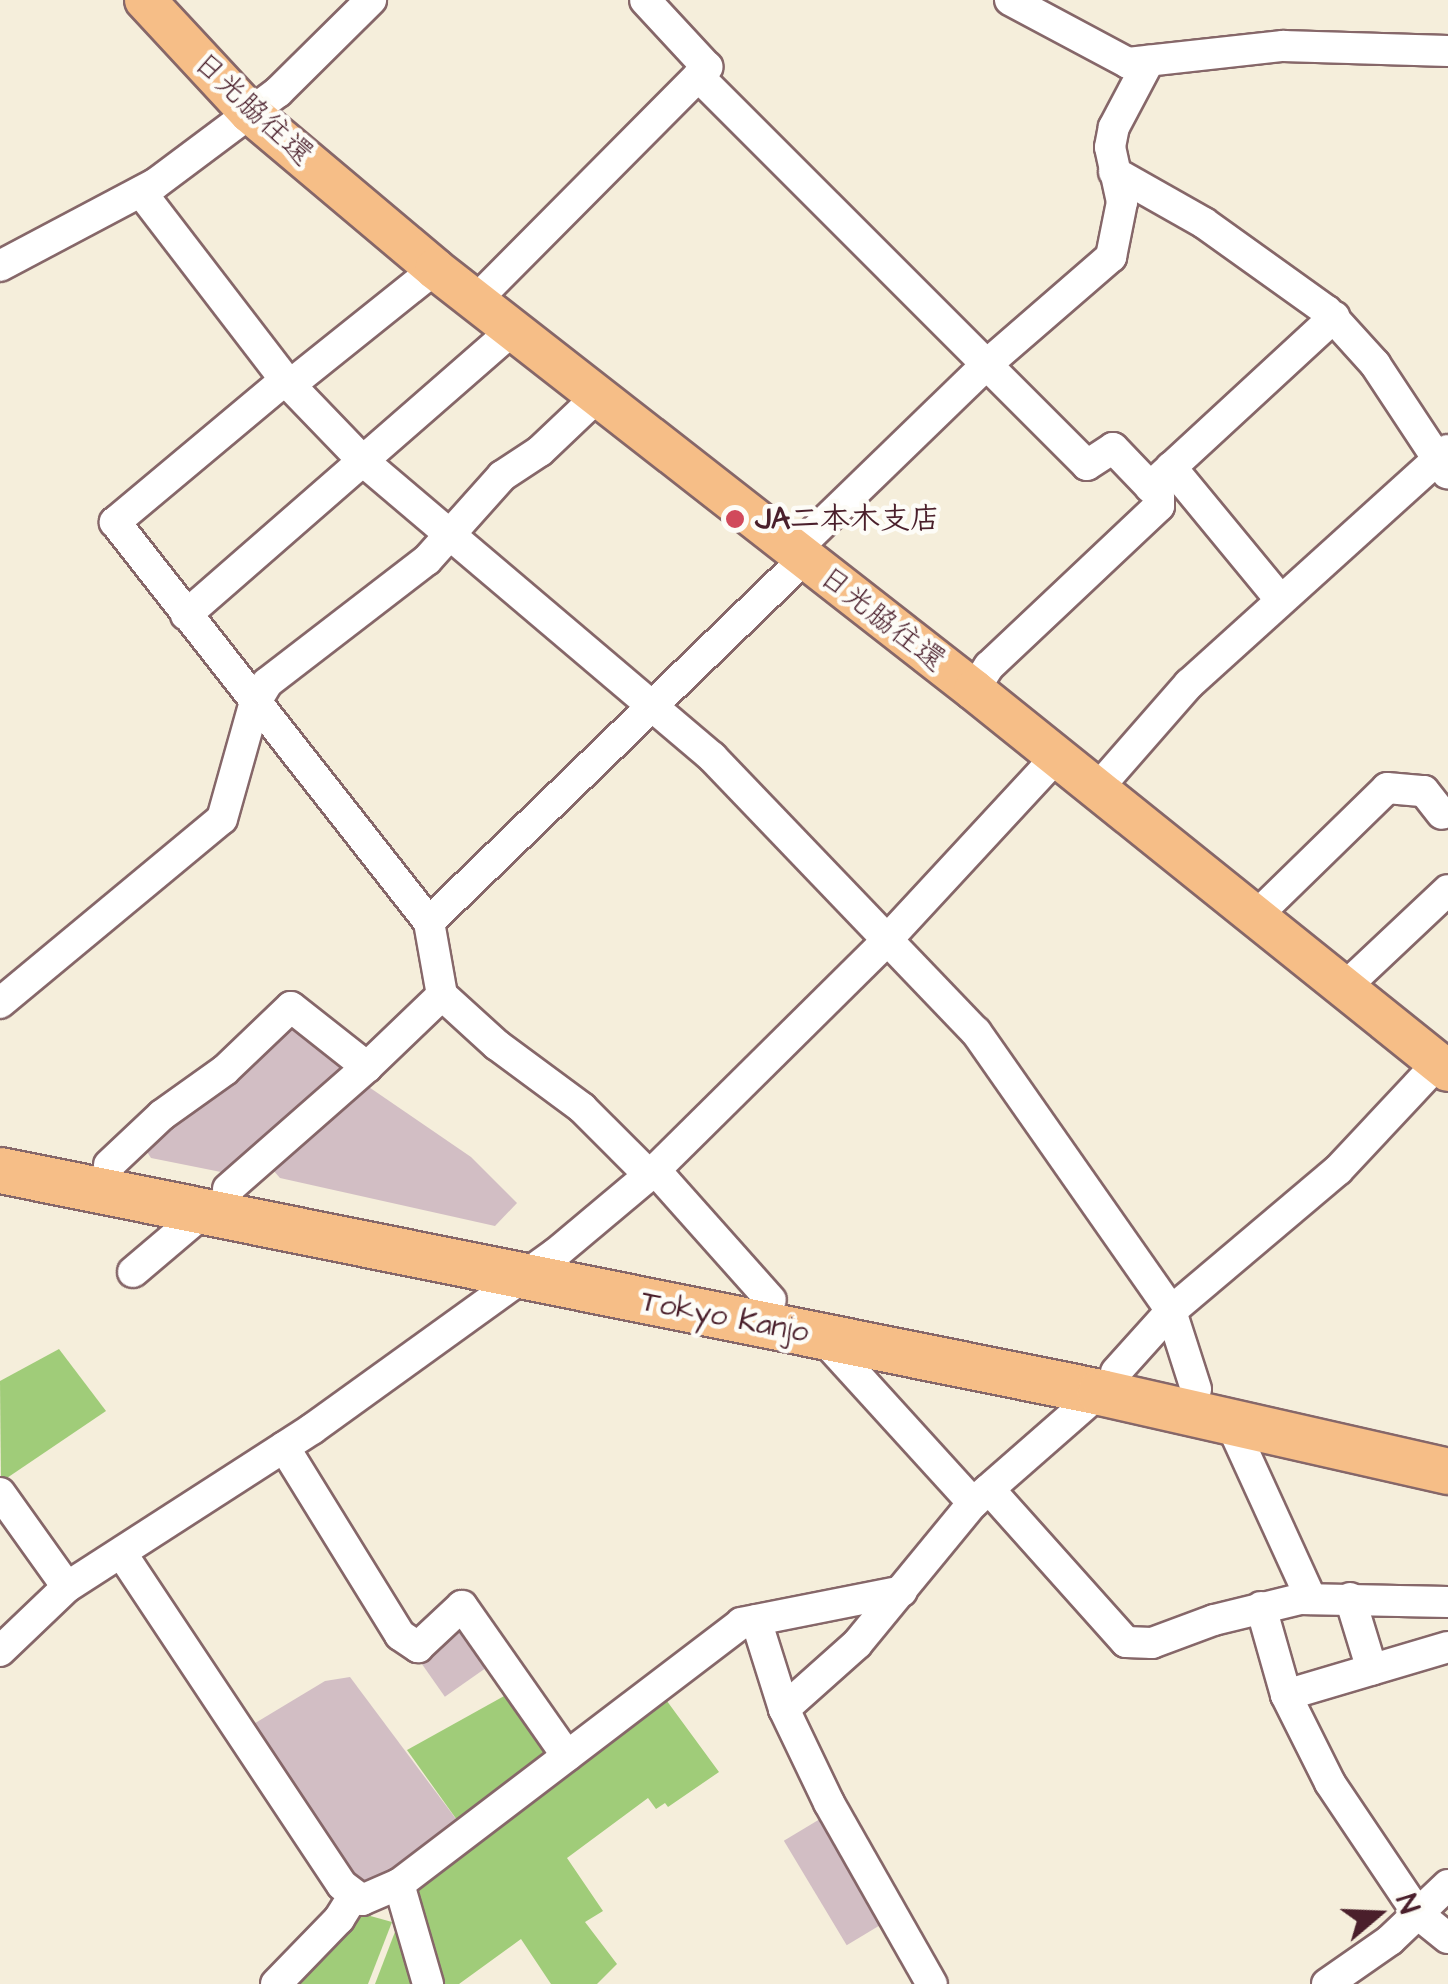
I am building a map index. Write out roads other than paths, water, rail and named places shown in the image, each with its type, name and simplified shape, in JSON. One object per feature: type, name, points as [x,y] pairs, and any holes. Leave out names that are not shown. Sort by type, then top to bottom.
[{"type":"highway","name":"Tokyo Kanjo","points":[[0,1145],[109,1165],[216,1200]]},
{"type":"highway","name":"Tokyo Kanjo","points":[[0,1170],[216,1200],[536,1266],[820,1336],[1108,1382],[1196,1389],[1448,1441]]},
{"type":"highway","name":"Tokyo Kanjo","points":[[536,1266],[771,1300],[1108,1382],[1231,1424],[1448,1471]]},
{"type":"main road","name":"日光脇往還","points":[[145,0],[250,113],[435,269],[974,690],[1443,1067]]},
{"type":"street","points":[[474,301],[707,67],[645,0]]},
{"type":"street","points":[[1010,0],[1128,62],[1283,46],[1448,51]]},
{"type":"street","points":[[0,266],[141,192],[250,113],[302,71],[359,5]]},
{"type":"street","points":[[428,922],[652,704],[984,366],[1111,257],[1122,202],[1110,147],[1114,127],[1149,61]]},
{"type":"street","points":[[698,76],[1087,465],[1113,448],[1161,476],[1280,599]]},
{"type":"street","points":[[1097,790],[1189,684],[1280,599],[1445,461],[1375,364],[1334,317],[1204,224],[1114,172]]},
{"type":"street","points":[[141,192],[288,382],[363,461],[712,757],[885,942],[976,1032],[1171,1311],[1196,1389]]},
{"type":"street","points":[[435,269],[114,522],[428,922],[442,995],[497,1045],[582,1108],[652,1173],[771,1300]]},
{"type":"street","points":[[974,690],[990,666],[1159,506],[1161,476],[1334,317]]},
{"type":"street","points":[[186,616],[512,331]]},
{"type":"street","points":[[0,1003],[222,818],[254,705],[267,684],[427,560],[502,476],[540,451],[597,396]]},
{"type":"street","points":[[0,1652],[67,1587],[284,1447],[536,1266],[652,1173],[885,942],[1057,756]]},
{"type":"street","points":[[1256,916],[1387,788],[1424,791],[1442,814]]},
{"type":"street","points":[[1345,987],[1448,890]]},
{"type":"street","points":[[133,1272],[367,1067],[442,995]]},
{"type":"street","points":[[109,1165],[162,1115],[225,1070],[291,1007],[367,1067]]},
{"type":"street","points":[[784,1710],[857,1644],[981,1496],[1108,1382],[1171,1311],[1338,1170],[1443,1067]]},
{"type":"street","points":[[820,1336],[1126,1642],[1152,1643],[1261,1607],[1312,1599],[1448,1602]]},
{"type":"street","points":[[1231,1424],[1312,1599]]},
{"type":"street","points":[[284,1447],[400,1635],[418,1647],[462,1606],[567,1756]]},
{"type":"street","points":[[0,1492],[67,1587]]},
{"type":"street","points":[[122,1554],[353,1897],[362,1900],[381,1896],[399,1884],[741,1623],[902,1591]]},
{"type":"street","points":[[1350,1598],[1372,1670]]},
{"type":"street","points":[[1261,1607],[1286,1695],[1330,1783],[1418,1914],[1448,1938]]},
{"type":"street","points":[[756,1620],[784,1710],[829,1802],[932,1984]]},
{"type":"street","points":[[1286,1695],[1448,1647]]},
{"type":"street","points":[[399,1884],[428,1984]]},
{"type":"street","points":[[1327,1984],[1390,1940],[1448,1885]]},
{"type":"street","points":[[276,1984],[339,1918],[353,1897]]},
{"type":"place","name":"JA二本木支店","points":[[735,519]]}]
